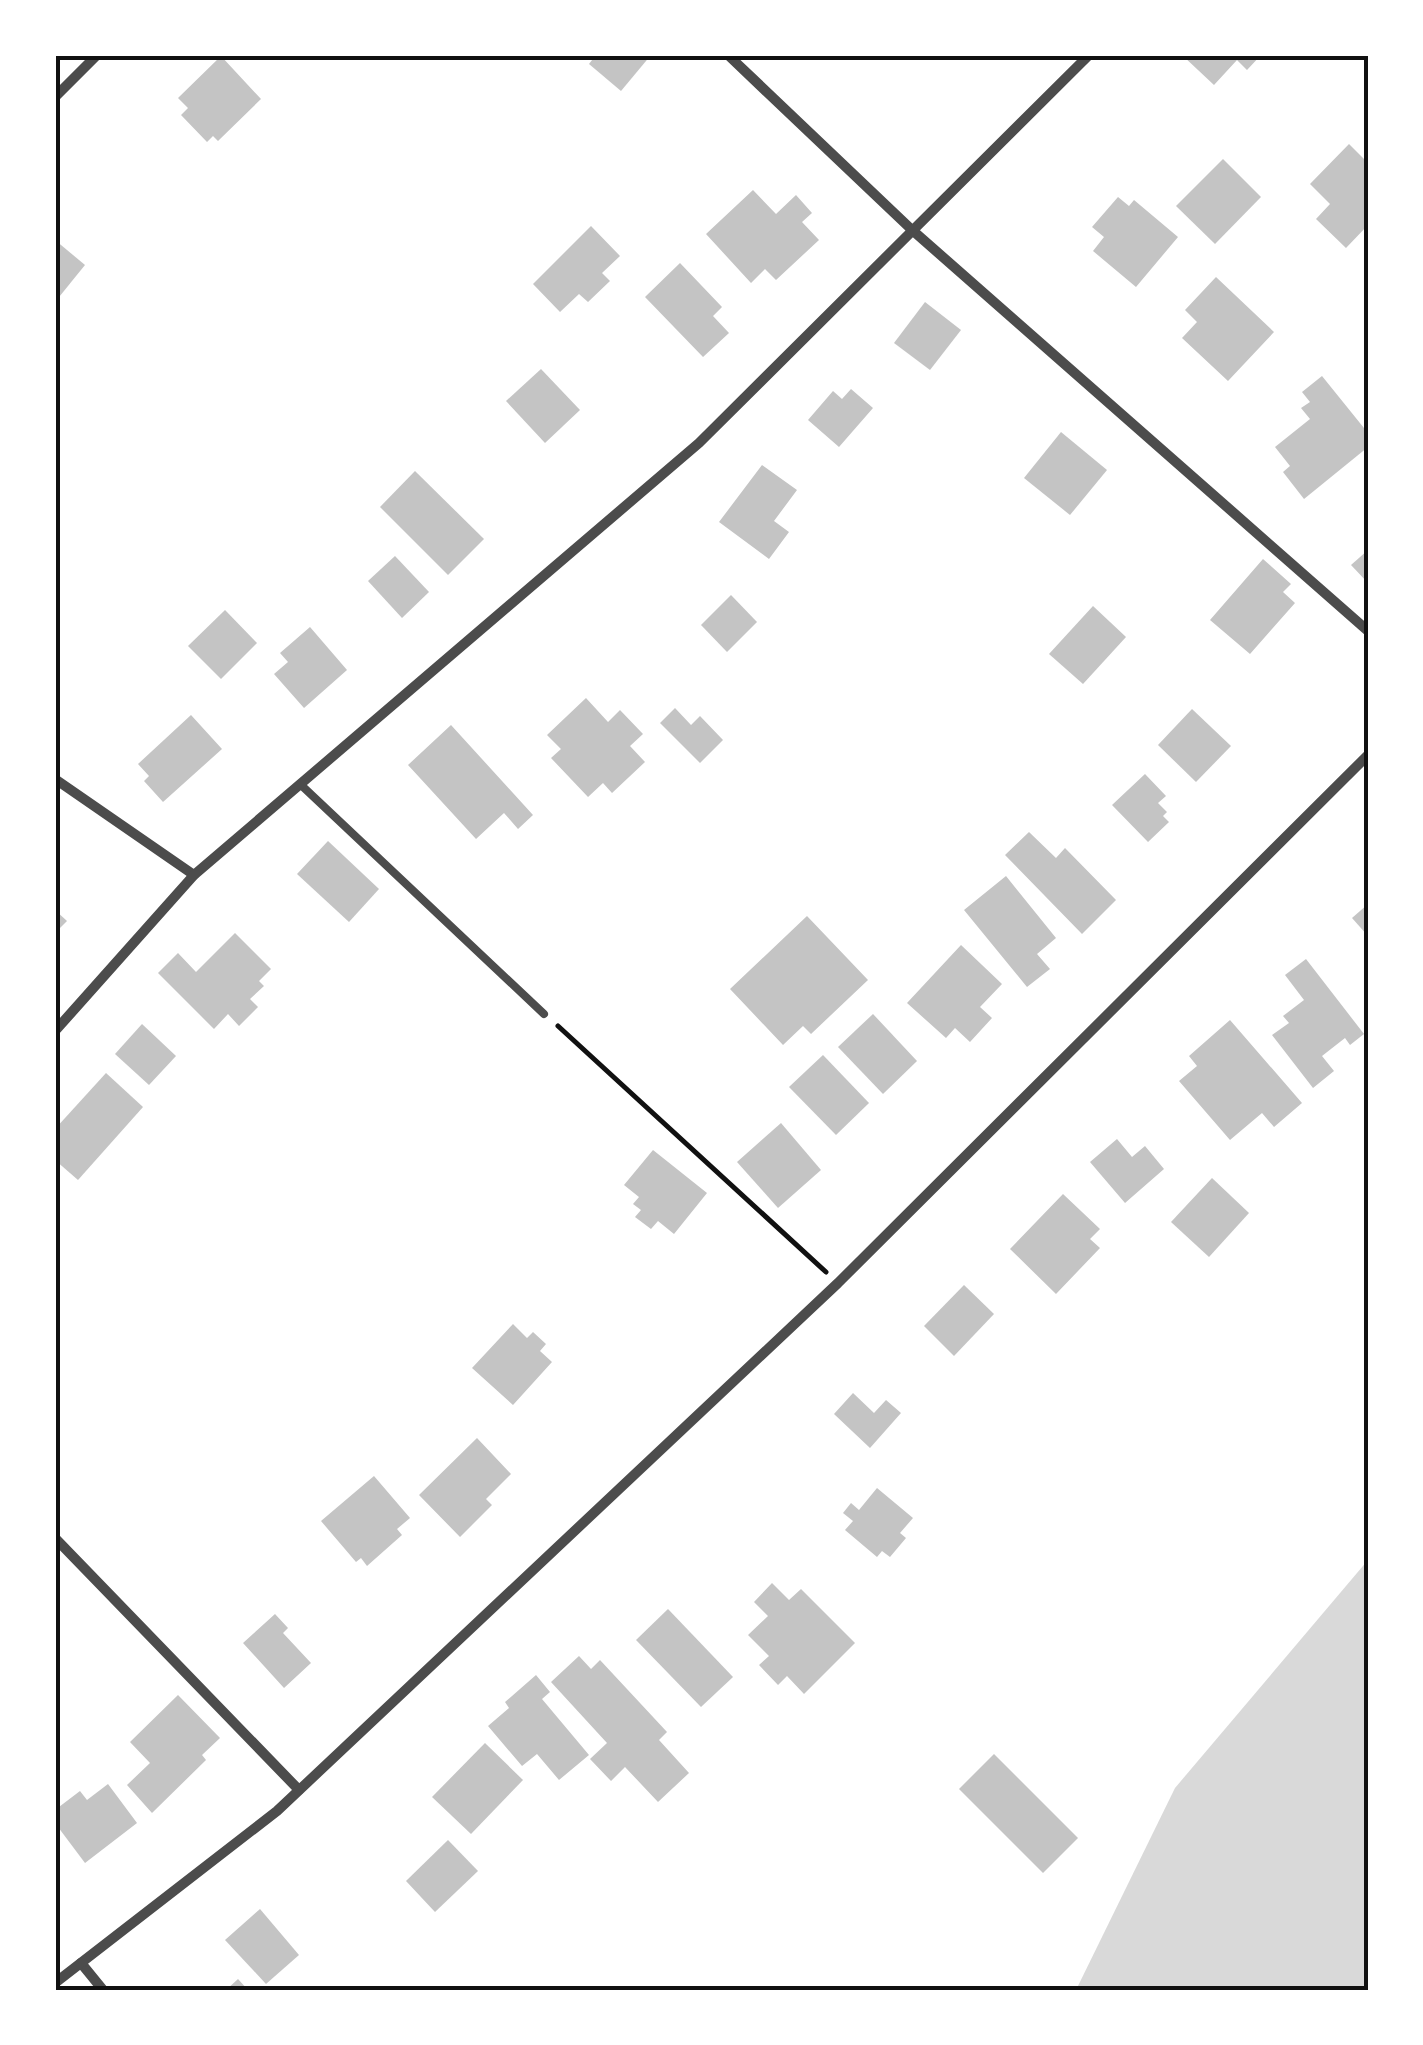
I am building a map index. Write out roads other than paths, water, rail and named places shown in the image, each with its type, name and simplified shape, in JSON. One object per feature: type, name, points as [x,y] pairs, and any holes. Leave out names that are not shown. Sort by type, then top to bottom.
[{"type":"street","points":[[55,97],[97,55]]},
{"type":"street","points":[[728,55],[911,230],[1368,631]]},
{"type":"street","points":[[55,1031],[194,875],[699,442],[1089,55]]},
{"type":"street","points":[[55,1983],[277,1812],[838,1284],[1368,755]]},
{"type":"street","points":[[55,778],[194,875]]},
{"type":"street","points":[[55,1538],[299,1790]]},
{"type":"street","points":[[80,1964],[103,1990]]},
{"type":"lane","points":[[300,784],[544,1014]]}]
